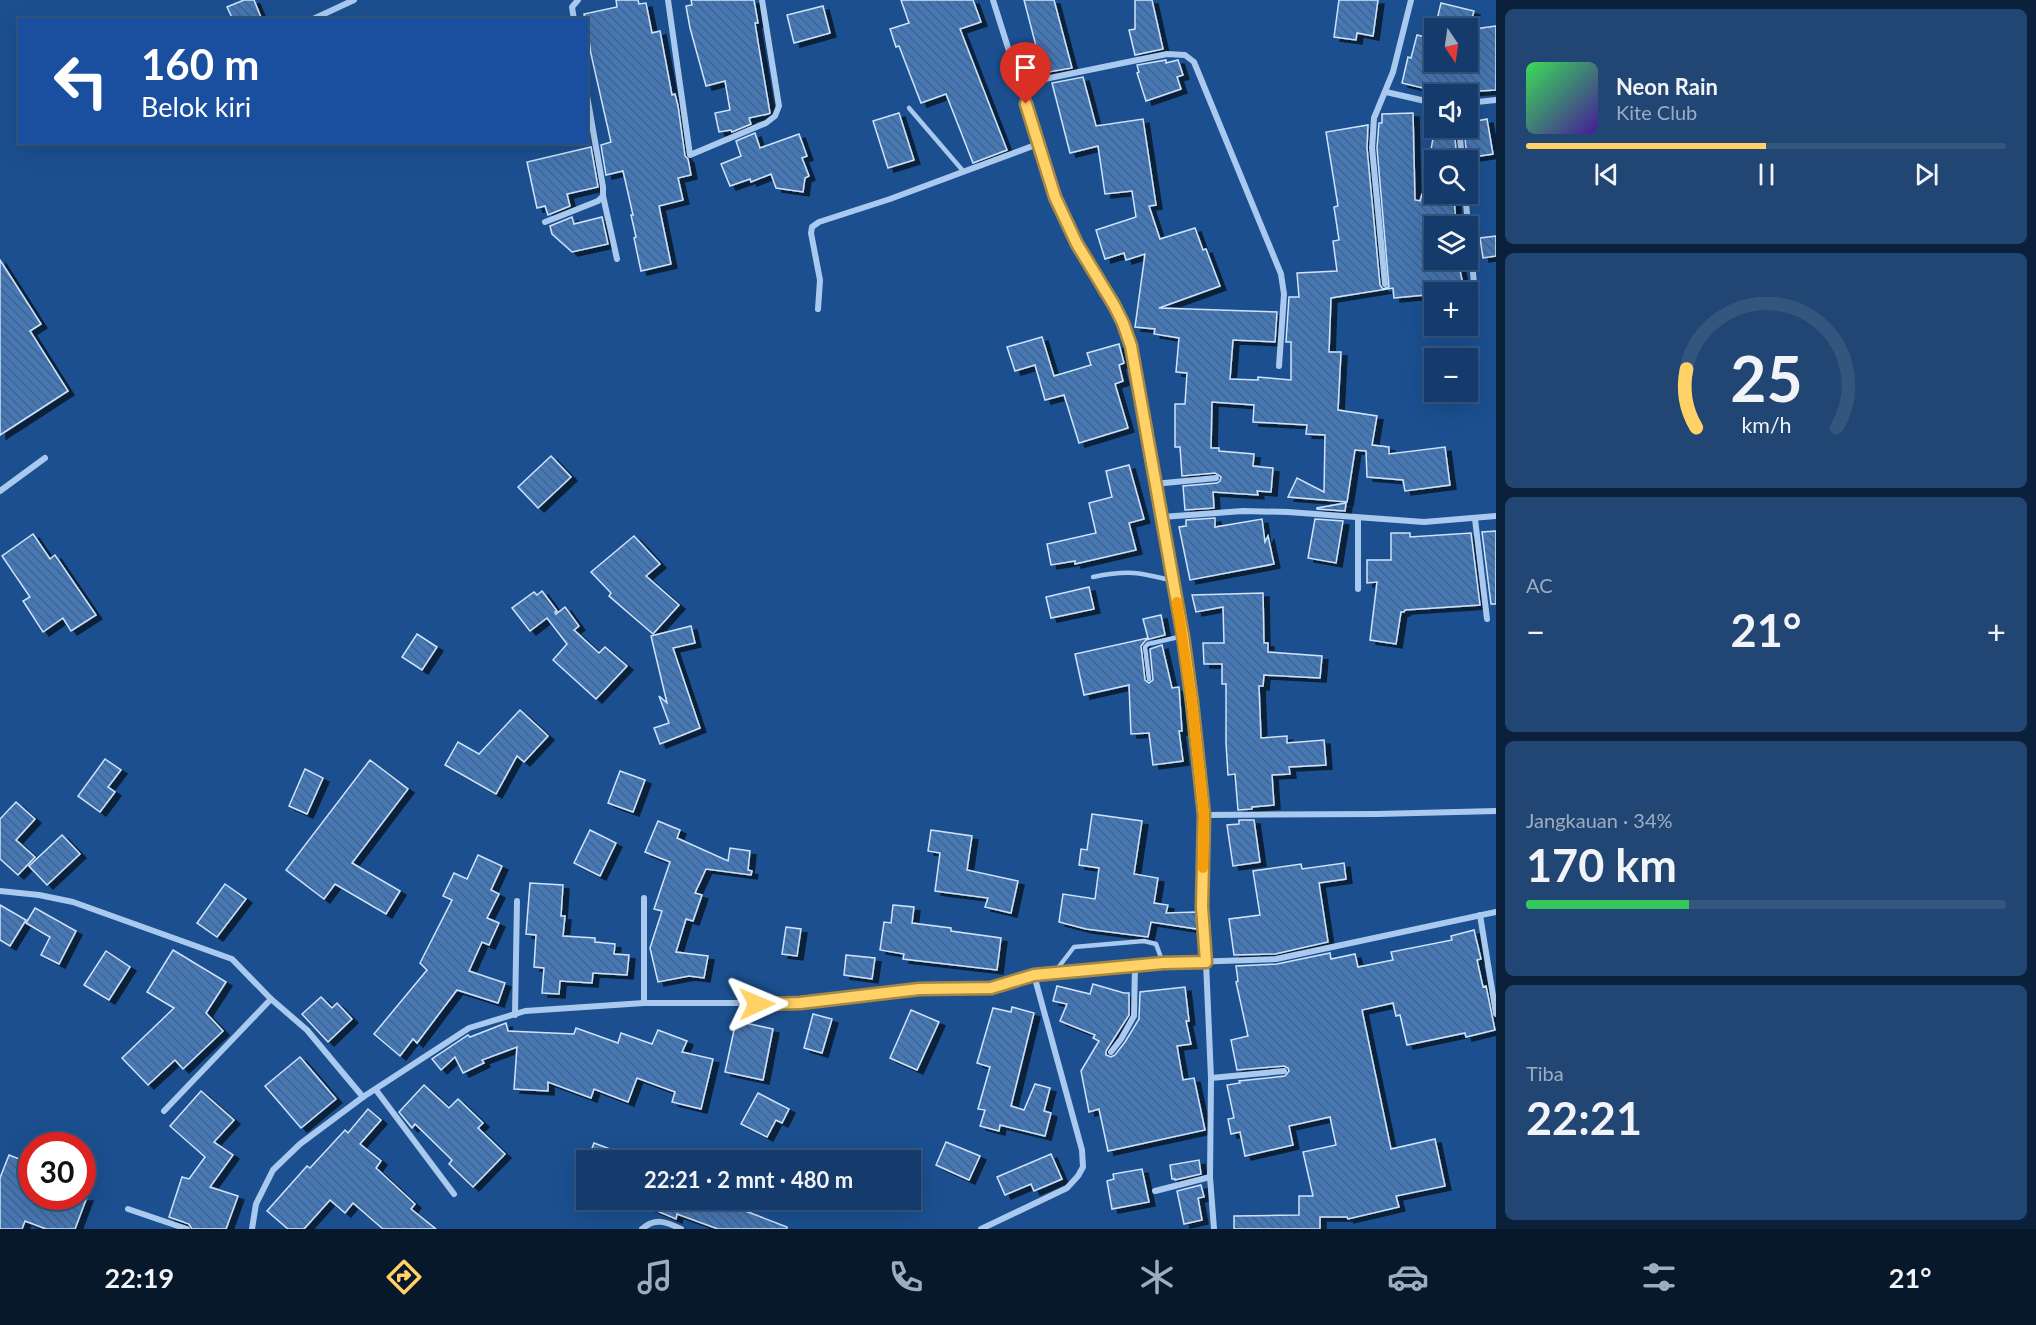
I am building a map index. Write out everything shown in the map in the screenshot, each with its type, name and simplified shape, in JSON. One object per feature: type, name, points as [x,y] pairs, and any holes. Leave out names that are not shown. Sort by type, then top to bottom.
[{"type":"street","points":[[315,18],[354,0]]},
{"type":"street","points":[[574,18],[572,8],[579,0]]},
{"type":"street","points":[[668,0],[690,155],[766,123],[775,116],[779,106],[762,0]]},
{"type":"street","points":[[993,0],[1055,197],[1077,244],[1123,323],[1131,346],[1154,484],[1162,517],[1183,636],[1204,815],[1202,907],[1211,1078],[1210,1177],[1214,1229]]},
{"type":"street","points":[[1385,284],[1372,148],[1374,118],[1393,72],[1411,0]]},
{"type":"street","points":[[1020,84],[1167,54],[1185,55],[1194,62],[1281,274],[1284,294],[1279,366]]},
{"type":"street","points":[[1386,92],[1424,101]]},
{"type":"street","points":[[1478,102],[1496,100]]},
{"type":"street","points":[[588,101],[616,259]]},
{"type":"street","points":[[818,309],[819,266],[811,233],[812,227],[819,222],[880,203],[1038,144]]},
{"type":"street","points":[[545,222],[598,201],[603,196]]},
{"type":"street","points":[[1467,204],[1474,282]]},
{"type":"street","points":[[0,492],[45,458]]},
{"type":"street","points":[[1154,484],[1216,478]]},
{"type":"street","points":[[1162,517],[1243,511],[1424,522],[1496,516]]},
{"type":"street","points":[[1358,518],[1358,589]]},
{"type":"street","points":[[1475,519],[1487,620]]},
{"type":"street","points":[[1204,815],[1496,811]]},
{"type":"street","points":[[0,891],[39,895],[73,902],[232,959],[307,1030],[363,1097]]},
{"type":"street","points":[[644,898],[644,1003]]},
{"type":"street","points":[[515,1015],[517,901]]},
{"type":"street","points":[[252,1229],[256,1204],[273,1170],[300,1144],[363,1097],[469,1028],[515,1015],[535,1010],[644,1003],[800,1003],[919,989],[991,988],[1034,975],[1135,965],[1276,959],[1496,912]]},
{"type":"street","points":[[1480,915],[1496,1014]]},
{"type":"street","points":[[1111,1052],[1134,1016],[1135,965]]},
{"type":"street","points":[[981,1229],[1067,1188],[1083,1167],[1082,1150],[1034,975]]},
{"type":"street","points":[[164,1111],[272,999]]},
{"type":"street","points":[[1211,1078],[1284,1071]]},
{"type":"street","points":[[376,1090],[453,1194]]},
{"type":"street","points":[[1155,1191],[1210,1177]]},
{"type":"street","points":[[128,1209],[187,1229]]},
{"type":"street","points":[[642,1229],[657,1221],[681,1229]]},
{"type":"lane","points":[[909,108],[964,172]]},
{"type":"lane","points":[[1093,577],[1133,572],[1173,581]]},
{"type":"lane","points":[[1149,679],[1145,647],[1148,644],[1183,636]]},
{"type":"lane","points":[[1054,973],[1074,946],[1144,941],[1155,944],[1163,963]]},
{"type":"building","points":[[244,0],[254,0],[261,18],[232,18],[227,7]]},
{"type":"building","points":[[616,0],[638,0],[639,4],[646,3],[652,33],[660,31],[672,95],[675,94],[678,106],[685,156],[688,159],[691,175],[678,178],[683,200],[659,206],[671,264],[641,271],[634,238],[636,237],[631,215],[633,215],[623,171],[606,175],[601,145],[611,142],[591,54],[588,18],[585,18],[584,14],[617,7]]},
{"type":"building","points":[[691,0],[754,0],[758,23],[755,23],[770,113],[749,118],[751,124],[732,132],[731,130],[719,132],[715,113],[730,110],[725,81],[706,86],[686,6],[692,5]]},
{"type":"building","points":[[901,0],[973,0],[981,22],[960,29],[1007,150],[973,163],[946,94],[921,103],[890,29],[909,23]]},
{"type":"building","points":[[1024,0],[1054,0],[1072,68],[1043,73]]},
{"type":"building","points":[[1135,0],[1152,0],[1163,49],[1135,55],[1129,30],[1135,29]]},
{"type":"building","points":[[1339,0],[1378,0],[1373,36],[1357,33],[1356,40],[1334,37]]},
{"type":"building","points":[[1441,3],[1474,11],[1472,18],[1437,18]]},
{"type":"building","points":[[823,6],[830,33],[794,43],[787,15]]},
{"type":"building","points":[[1496,26],[1496,90],[1478,91],[1478,84],[1424,84],[1424,88],[1402,83],[1408,57],[1411,58],[1417,35],[1424,37],[1424,72],[1478,72],[1478,28]]},
{"type":"building","points":[[1166,60],[1166,63],[1178,60],[1183,75],[1177,77],[1181,89],[1146,101],[1137,73],[1139,72],[1137,65]]},
{"type":"building","points":[[1083,77],[1096,126],[1143,119],[1156,205],[1149,206],[1160,239],[1195,228],[1203,250],[1206,249],[1220,286],[1159,308],[1277,312],[1275,342],[1233,340],[1230,379],[1258,380],[1258,377],[1291,380],[1291,342],[1286,342],[1289,297],[1299,297],[1297,273],[1337,271],[1333,241],[1339,240],[1334,207],[1338,206],[1326,132],[1368,125],[1367,148],[1380,285],[1383,289],[1389,287],[1377,148],[1379,123],[1382,123],[1382,114],[1413,113],[1415,200],[1420,201],[1424,194],[1424,204],[1455,204],[1455,216],[1424,216],[1424,270],[1460,270],[1462,282],[1424,282],[1424,295],[1394,298],[1393,288],[1331,298],[1329,352],[1341,352],[1338,410],[1377,416],[1372,445],[1389,447],[1389,454],[1445,447],[1450,485],[1405,491],[1403,480],[1367,477],[1366,451],[1355,450],[1347,502],[1288,497],[1297,478],[1324,492],[1325,435],[1306,434],[1307,425],[1253,422],[1254,405],[1212,402],[1211,448],[1219,448],[1219,451],[1254,454],[1253,466],[1273,468],[1271,492],[1257,491],[1258,495],[1213,492],[1214,508],[1185,510],[1183,486],[1217,483],[1221,477],[1215,473],[1182,476],[1180,447],[1175,447],[1175,404],[1185,404],[1187,373],[1176,372],[1179,338],[1154,334],[1155,329],[1135,327],[1145,254],[1126,260],[1124,253],[1105,259],[1096,230],[1136,217],[1132,191],[1105,194],[1098,146],[1070,153],[1052,83]]},
{"type":"building","points":[[899,113],[914,160],[888,168],[873,121]]},
{"type":"building","points":[[1487,119],[1493,154],[1478,156],[1478,150],[1466,150],[1465,138],[1478,138],[1478,121]]},
{"type":"building","points":[[755,133],[760,148],[799,134],[807,156],[802,158],[809,176],[805,178],[803,192],[776,188],[771,174],[751,182],[750,179],[730,186],[721,164],[741,156],[736,141]]},
{"type":"building","points":[[1433,138],[1455,138],[1456,150],[1431,150]]},
{"type":"building","points":[[591,147],[598,187],[567,194],[570,206],[548,215],[545,206],[537,208],[527,162]]},
{"type":"building","points":[[572,217],[574,224],[602,217],[608,244],[572,252],[552,234],[550,226]]},
{"type":"building","points":[[1496,236],[1496,256],[1483,258],[1480,238]]},
{"type":"building","points":[[0,260],[41,324],[30,331],[68,391],[0,435]]},
{"type":"building","points":[[1042,337],[1054,376],[1091,365],[1087,353],[1119,344],[1124,363],[1119,365],[1123,381],[1115,384],[1128,428],[1079,443],[1064,395],[1045,400],[1035,365],[1015,371],[1007,347]]},
{"type":"building","points":[[551,456],[571,477],[538,508],[518,487]]},
{"type":"building","points":[[1129,465],[1144,519],[1129,523],[1136,550],[1075,564],[1075,561],[1051,565],[1047,544],[1096,533],[1089,503],[1112,497],[1106,471]]},
{"type":"building","points":[[1346,503],[1345,511],[1317,509],[1317,508]]},
{"type":"building","points":[[1215,518],[1215,527],[1262,519],[1265,542],[1268,536],[1274,564],[1190,580],[1179,527],[1186,526],[1186,520]]},
{"type":"building","points":[[1315,519],[1343,521],[1336,563],[1308,558]]},
{"type":"building","points":[[1496,531],[1496,604],[1491,604],[1482,532]]},
{"type":"building","points":[[1391,533],[1410,533],[1410,537],[1471,533],[1480,605],[1405,610],[1401,612],[1396,644],[1370,640],[1377,582],[1367,583],[1367,560],[1391,560]]},
{"type":"building","points":[[33,534],[50,559],[55,555],[96,615],[71,631],[63,618],[43,632],[23,601],[30,597],[2,556]]},
{"type":"building","points":[[634,536],[660,564],[646,576],[679,605],[653,634],[609,596],[611,593],[591,572]]},
{"type":"building","points":[[1089,587],[1094,609],[1051,618],[1046,597]]},
{"type":"building","points":[[542,591],[557,611],[556,614],[565,607],[579,626],[574,630],[599,653],[605,647],[627,666],[596,699],[553,660],[567,644],[547,618],[530,631],[512,608],[534,592],[537,595]]},
{"type":"building","points":[[1263,593],[1264,643],[1268,643],[1268,652],[1322,656],[1320,678],[1264,675],[1263,686],[1259,686],[1261,738],[1287,736],[1287,743],[1324,740],[1326,765],[1289,767],[1290,774],[1272,775],[1274,805],[1238,810],[1235,774],[1228,775],[1226,684],[1222,684],[1222,664],[1204,664],[1203,643],[1224,643],[1223,607],[1196,612],[1192,595]]},
{"type":"building","points":[[1161,615],[1165,635],[1146,640],[1141,646],[1145,680],[1149,683],[1153,680],[1150,649],[1162,645],[1172,688],[1179,687],[1182,731],[1179,731],[1183,761],[1153,765],[1149,733],[1131,734],[1129,685],[1084,695],[1075,654],[1148,638],[1143,619]]},
{"type":"building","points":[[691,626],[695,643],[673,648],[700,728],[660,744],[654,728],[669,723],[659,696],[667,703],[651,636]]},
{"type":"building","points":[[417,634],[437,647],[422,670],[402,657]]},
{"type":"building","points":[[520,710],[548,736],[524,762],[517,756],[496,794],[445,765],[458,742],[479,754]]},
{"type":"building","points":[[105,759],[121,770],[108,787],[115,792],[100,812],[78,796]]},
{"type":"building","points":[[370,760],[408,789],[352,863],[400,891],[386,914],[335,884],[324,899],[286,870]]},
{"type":"building","points":[[305,769],[323,778],[307,814],[289,806]]},
{"type":"building","points":[[620,771],[645,780],[633,812],[608,803]]},
{"type":"building","points":[[16,802],[35,819],[16,840],[35,857],[18,875],[0,859],[0,819]]},
{"type":"building","points":[[1092,814],[1142,821],[1134,874],[1158,878],[1154,903],[1168,905],[1166,913],[1196,912],[1197,929],[1151,922],[1148,937],[1086,929],[1059,922],[1063,894],[1095,899],[1099,868],[1079,865],[1081,849],[1087,850]]},
{"type":"building","points":[[1239,820],[1254,820],[1260,862],[1233,866],[1227,825],[1239,824]]},
{"type":"building","points":[[658,821],[680,830],[677,838],[728,861],[730,848],[750,851],[748,870],[752,871],[751,875],[706,869],[695,893],[702,895],[693,921],[686,919],[676,952],[708,956],[704,978],[689,976],[658,982],[650,948],[662,911],[654,909],[670,862],[645,852]]},
{"type":"building","points":[[590,830],[616,843],[600,876],[574,863]]},
{"type":"building","points":[[931,830],[972,836],[967,870],[1018,881],[1011,913],[985,907],[988,898],[935,891],[940,853],[928,851]]},
{"type":"building","points":[[62,835],[80,854],[47,885],[29,866]]},
{"type":"building","points":[[478,855],[502,866],[491,890],[499,894],[487,918],[499,923],[489,945],[482,942],[469,971],[505,983],[498,1003],[457,990],[417,1043],[413,1039],[400,1056],[374,1034],[427,970],[420,963],[452,900],[443,896],[454,873],[467,879]]},
{"type":"building","points":[[1344,863],[1346,879],[1319,883],[1328,942],[1275,954],[1234,955],[1229,919],[1260,915],[1253,871],[1301,864],[1302,869]]},
{"type":"building","points":[[530,883],[563,885],[561,916],[565,916],[563,936],[595,938],[595,942],[615,944],[614,954],[629,955],[627,975],[593,973],[592,983],[560,981],[559,994],[542,993],[544,968],[534,967],[536,935],[526,934]]},
{"type":"building","points":[[225,884],[246,899],[217,937],[197,923]]},
{"type":"building","points":[[0,905],[26,920],[10,946],[0,940]]},
{"type":"building","points":[[893,905],[914,907],[912,923],[1001,938],[997,970],[903,959],[904,954],[880,950],[884,922],[891,923]]},
{"type":"building","points":[[35,908],[76,931],[59,964],[41,955],[50,937],[26,923]]},
{"type":"building","points":[[786,927],[801,929],[797,956],[782,954]]},
{"type":"building","points":[[1474,930],[1481,959],[1477,960],[1483,987],[1486,986],[1495,1030],[1466,1037],[1465,1033],[1407,1045],[1400,1015],[1396,1016],[1393,1003],[1362,1010],[1391,1149],[1435,1139],[1445,1186],[1396,1196],[1399,1207],[1348,1219],[1347,1217],[1320,1217],[1320,1229],[1234,1229],[1234,1216],[1299,1215],[1299,1196],[1313,1196],[1303,1152],[1336,1145],[1330,1117],[1289,1126],[1293,1145],[1245,1156],[1240,1132],[1231,1134],[1228,1119],[1234,1118],[1227,1085],[1240,1083],[1239,1081],[1285,1076],[1289,1071],[1284,1066],[1237,1070],[1231,1040],[1248,1036],[1236,982],[1238,981],[1236,966],[1277,964],[1330,953],[1331,959],[1355,954],[1358,967],[1393,960],[1391,952],[1452,940],[1451,936]]},
{"type":"building","points":[[173,950],[226,982],[206,1013],[223,1031],[183,1069],[175,1060],[148,1085],[122,1058],[174,1008],[147,992]]},
{"type":"building","points":[[106,951],[130,967],[109,1000],[84,985]]},
{"type":"building","points":[[846,955],[875,958],[872,979],[844,975]]},
{"type":"building","points":[[1093,984],[1129,993],[1129,1015],[1106,1051],[1106,1055],[1111,1057],[1125,1042],[1139,1019],[1140,992],[1185,987],[1189,1021],[1186,1021],[1191,1044],[1177,1046],[1183,1080],[1194,1078],[1205,1130],[1108,1151],[1099,1109],[1089,1112],[1081,1071],[1099,1041],[1093,1038],[1095,1035],[1060,1021],[1067,1004],[1053,1001],[1057,986],[1090,994]]},
{"type":"building","points":[[321,997],[332,1008],[337,1003],[352,1019],[328,1042],[302,1014]]},
{"type":"building","points":[[1012,1007],[1034,1013],[1011,1106],[1024,1110],[1035,1084],[1050,1088],[1044,1111],[1051,1113],[1045,1136],[1000,1125],[999,1131],[980,1126],[985,1110],[978,1109],[990,1067],[977,1063],[993,1008],[1011,1012]]},
{"type":"building","points":[[911,1010],[939,1022],[917,1070],[890,1058]]},
{"type":"building","points":[[813,1014],[832,1019],[822,1053],[804,1048]]},
{"type":"building","points":[[736,1021],[773,1029],[763,1080],[725,1072]]},
{"type":"building","points":[[506,1023],[508,1031],[574,1034],[576,1028],[618,1043],[621,1033],[652,1044],[658,1030],[687,1041],[682,1052],[713,1059],[701,1109],[672,1102],[675,1092],[637,1078],[628,1102],[594,1089],[591,1098],[548,1082],[548,1091],[514,1089],[517,1047],[482,1060],[484,1063],[463,1073],[455,1057],[441,1070],[432,1059],[468,1035],[470,1037]]},
{"type":"building","points":[[300,1057],[336,1099],[301,1128],[265,1086]]},
{"type":"building","points":[[424,1085],[449,1108],[458,1099],[483,1123],[478,1128],[505,1154],[473,1187],[449,1164],[452,1160],[415,1124],[412,1128],[399,1112]]},
{"type":"building","points":[[201,1091],[234,1120],[214,1142],[233,1155],[210,1187],[238,1196],[226,1229],[192,1229],[189,1224],[169,1217],[182,1177],[189,1179],[205,1157],[170,1126]]},
{"type":"building","points":[[758,1093],[789,1109],[782,1123],[776,1120],[767,1137],[741,1124]]},
{"type":"building","points":[[368,1109],[381,1120],[360,1144],[381,1161],[376,1168],[415,1204],[411,1209],[436,1229],[383,1229],[353,1203],[345,1213],[330,1200],[304,1229],[288,1229],[267,1211],[307,1166],[310,1168],[345,1130],[348,1133]]},
{"type":"building","points":[[946,1142],[980,1156],[969,1180],[936,1165]]},
{"type":"building","points":[[594,1143],[613,1150],[591,1150]]},
{"type":"building","points":[[1051,1154],[1062,1179],[1034,1191],[1031,1184],[1005,1195],[997,1177]]},
{"type":"building","points":[[9,1155],[18,1159],[18,1210],[82,1210],[75,1229],[46,1229],[25,1221],[22,1229],[0,1229],[0,1178]]},
{"type":"building","points":[[1199,1160],[1201,1174],[1172,1179],[1170,1165]]},
{"type":"building","points":[[1142,1169],[1149,1202],[1112,1209],[1107,1181],[1114,1179],[1113,1174]]},
{"type":"building","points":[[1201,1185],[1204,1197],[1198,1198],[1202,1220],[1184,1224],[1177,1191]]},
{"type":"building","points":[[655,1210],[743,1210],[787,1227],[787,1229],[718,1229],[677,1214],[676,1219]]},
{"type":"slow traffic","points":[[1177,602],[1192,702],[1204,815],[1203,868]]},
{"type":"route","points":[[757,1004],[800,1003],[919,989],[991,988],[1034,975],[1135,965],[1206,962],[1202,907],[1204,815],[1192,702],[1183,636],[1131,346],[1114,305],[1077,244],[1055,197],[1026,104]]}]
